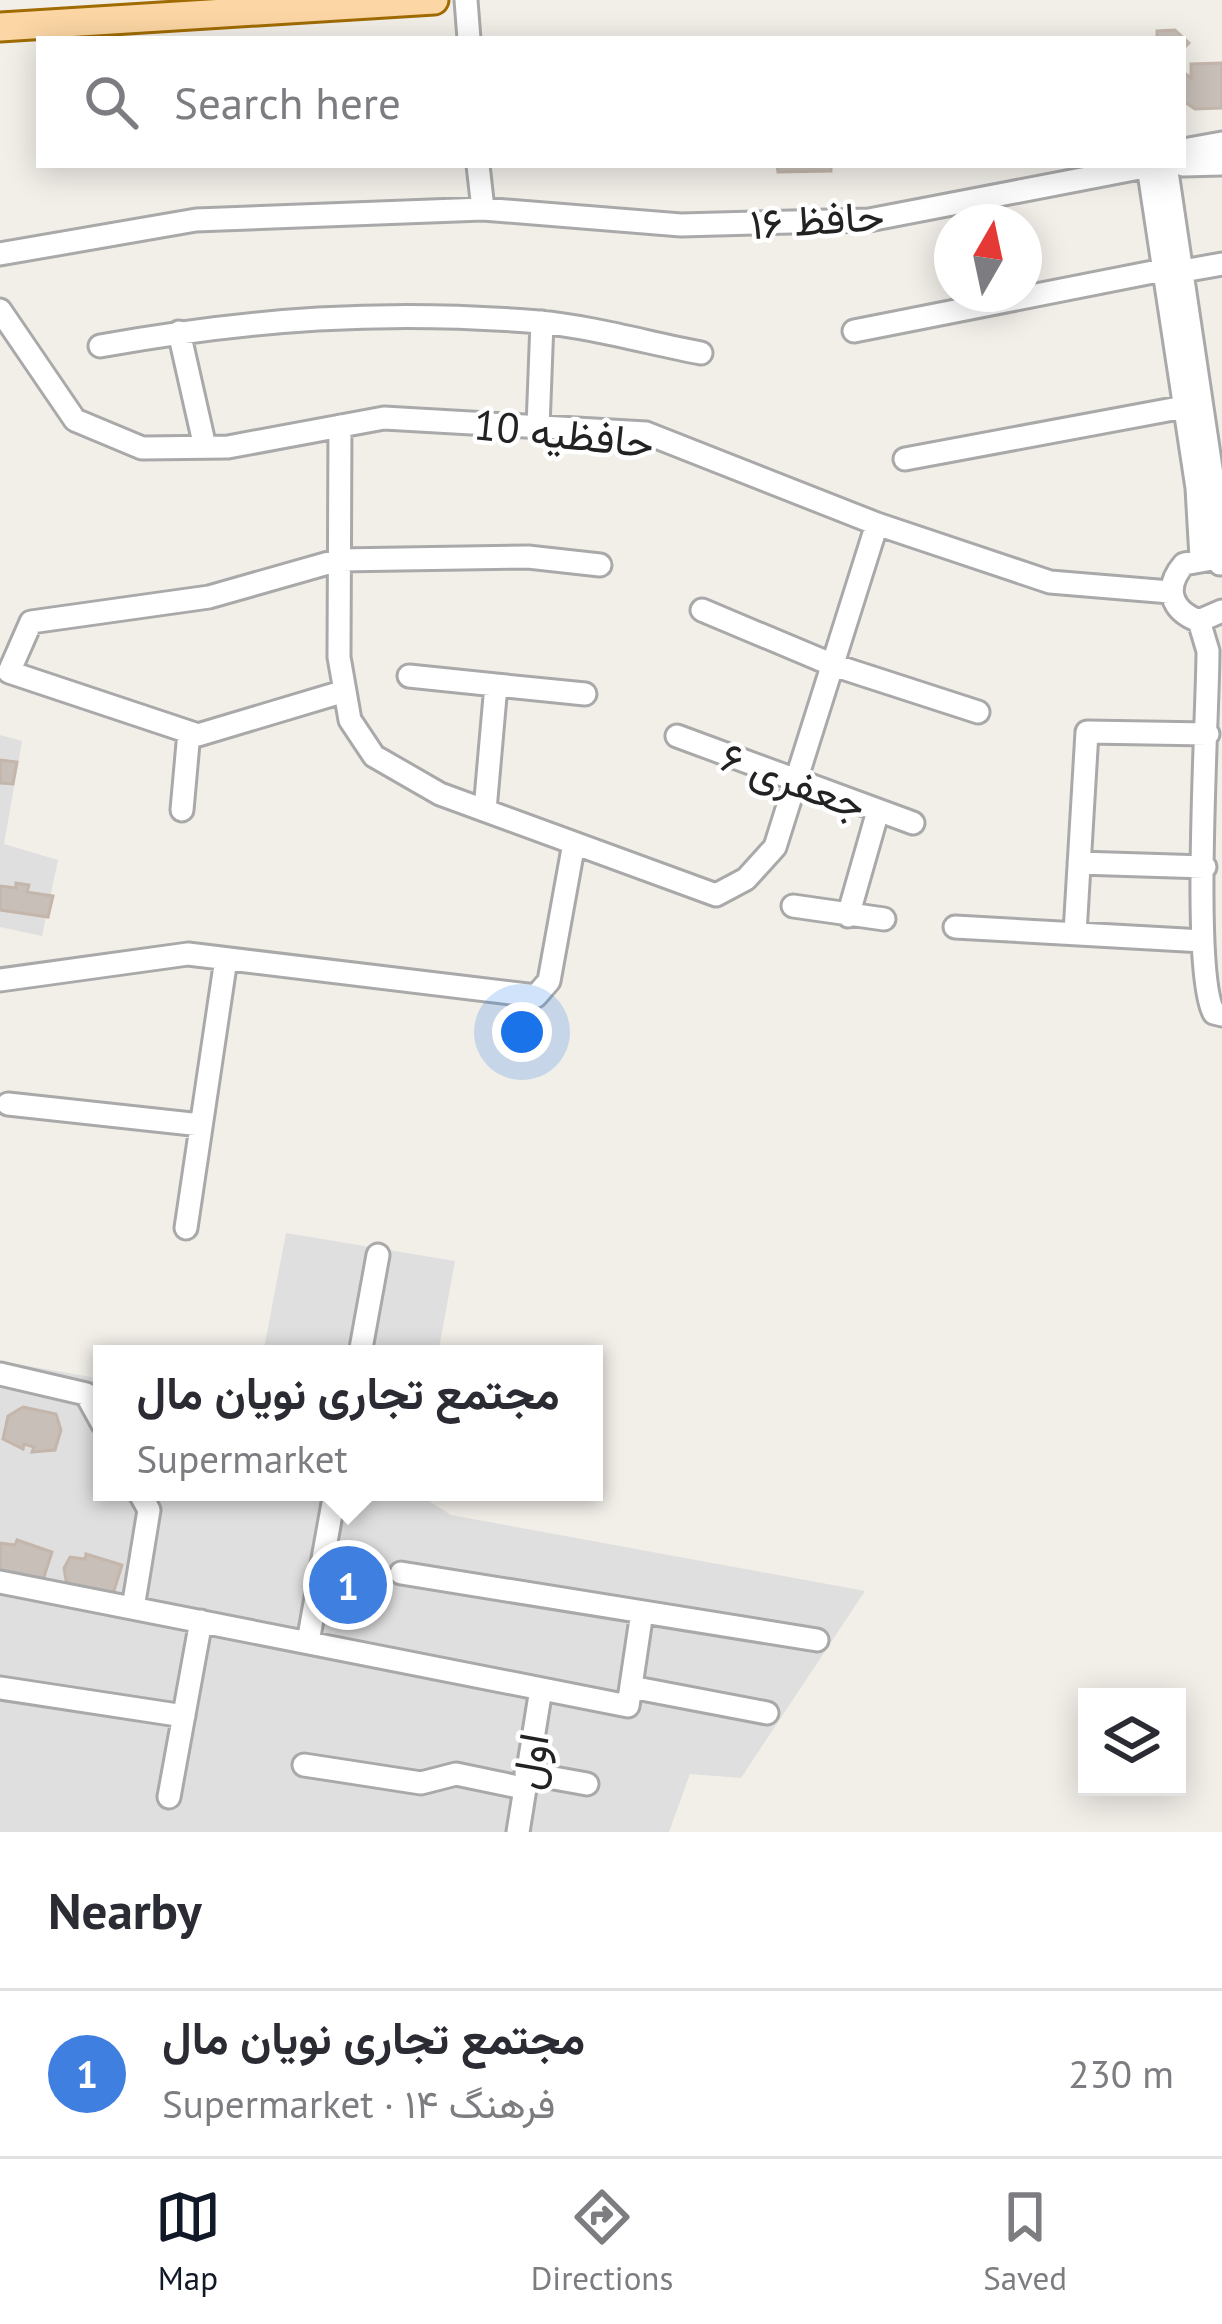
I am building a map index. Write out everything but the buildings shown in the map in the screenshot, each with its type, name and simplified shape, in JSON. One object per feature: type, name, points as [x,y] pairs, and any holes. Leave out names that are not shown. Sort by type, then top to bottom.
[{"type":"main road","points":[[0,27],[282,5],[434,0]]},
{"type":"street","points":[[466,0],[469,36]]},
{"type":"street","points":[[1186,149],[1222,143]]},
{"type":"street","points":[[1186,165],[1222,164]]},
{"type":"street","points":[[478,168],[483,209]]},
{"type":"street","name":"حافظ ۱۶","points":[[0,254],[196,220],[483,209],[681,225],[869,220],[1142,168]]},
{"type":"street","points":[[1152,168],[1203,406],[1214,563],[1184,564],[1170,592],[1175,607],[1214,621],[1208,651],[1204,941],[1208,1002],[1222,1015]]},
{"type":"street","points":[[1166,168],[1173,270]]},
{"type":"street","points":[[854,331],[1222,264]]},
{"type":"street","name":"حافظیه 10","points":[[0,310],[75,420],[142,448],[206,447],[384,418],[646,433],[877,524],[1050,582],[1170,592]]},
{"type":"street","points":[[100,346],[259,319],[364,315],[542,322],[701,353]]},
{"type":"street","points":[[538,427],[542,322]]},
{"type":"street","points":[[179,332],[206,447]]},
{"type":"street","points":[[905,459],[1203,406]]},
{"type":"street","points":[[340,426],[339,657],[350,720],[374,756],[440,794],[716,895],[746,879],[775,847],[877,524]]},
{"type":"street","points":[[345,692],[198,735],[9,673],[31,622],[209,597],[339,560],[527,557],[600,565]]},
{"type":"street","points":[[702,610],[832,665],[978,712]]},
{"type":"street","points":[[409,676],[585,694]]},
{"type":"street","points":[[485,810],[496,685]]},
{"type":"street","points":[[182,810],[189,731]]},
{"type":"street","points":[[1075,933],[1087,731],[1208,734]]},
{"type":"street","name":"جعفری ۶","points":[[677,736],[913,823]]},
{"type":"street","points":[[848,916],[878,811]]},
{"type":"street","points":[[0,980],[188,954],[536,996],[548,981],[574,843]]},
{"type":"street","points":[[1079,863],[1205,867]]},
{"type":"street","points":[[793,906],[884,919]]},
{"type":"street","points":[[955,927],[1204,941]]},
{"type":"street","points":[[186,1228],[226,958]]},
{"type":"street","points":[[8,1104],[201,1126]]},
{"type":"street","points":[[362,1345],[378,1255]]},
{"type":"street","points":[[0,1374],[86,1394],[93,1407]]},
{"type":"street","points":[[133,1608],[149,1510],[144,1501]]},
{"type":"street","points":[[308,1642],[333,1501]]},
{"type":"street","points":[[401,1574],[817,1640]]},
{"type":"street","points":[[0,1582],[628,1706],[642,1612]]},
{"type":"street","points":[[169,1797],[201,1621]]},
{"type":"street","points":[[631,1687],[767,1713]]},
{"type":"street","points":[[0,1688],[184,1715]]},
{"type":"street","name":"اول","points":[[518,1832],[541,1689]]},
{"type":"street","points":[[304,1765],[422,1783],[456,1774],[587,1784]]},
{"type":"shaded area","points":[[0,735],[22,741],[4,844],[58,860],[42,936],[0,927]]},
{"type":"shaded area","points":[[286,1233],[455,1261],[440,1345],[265,1345]]},
{"type":"shaded area","points":[[0,1361],[91,1377],[93,1501],[429,1501],[451,1515],[865,1591],[741,1778],[690,1774],[669,1832],[0,1832]]},
{"type":"place","name":"مجتمع تجاری نویان مال","points":[[348,1585]]}]
